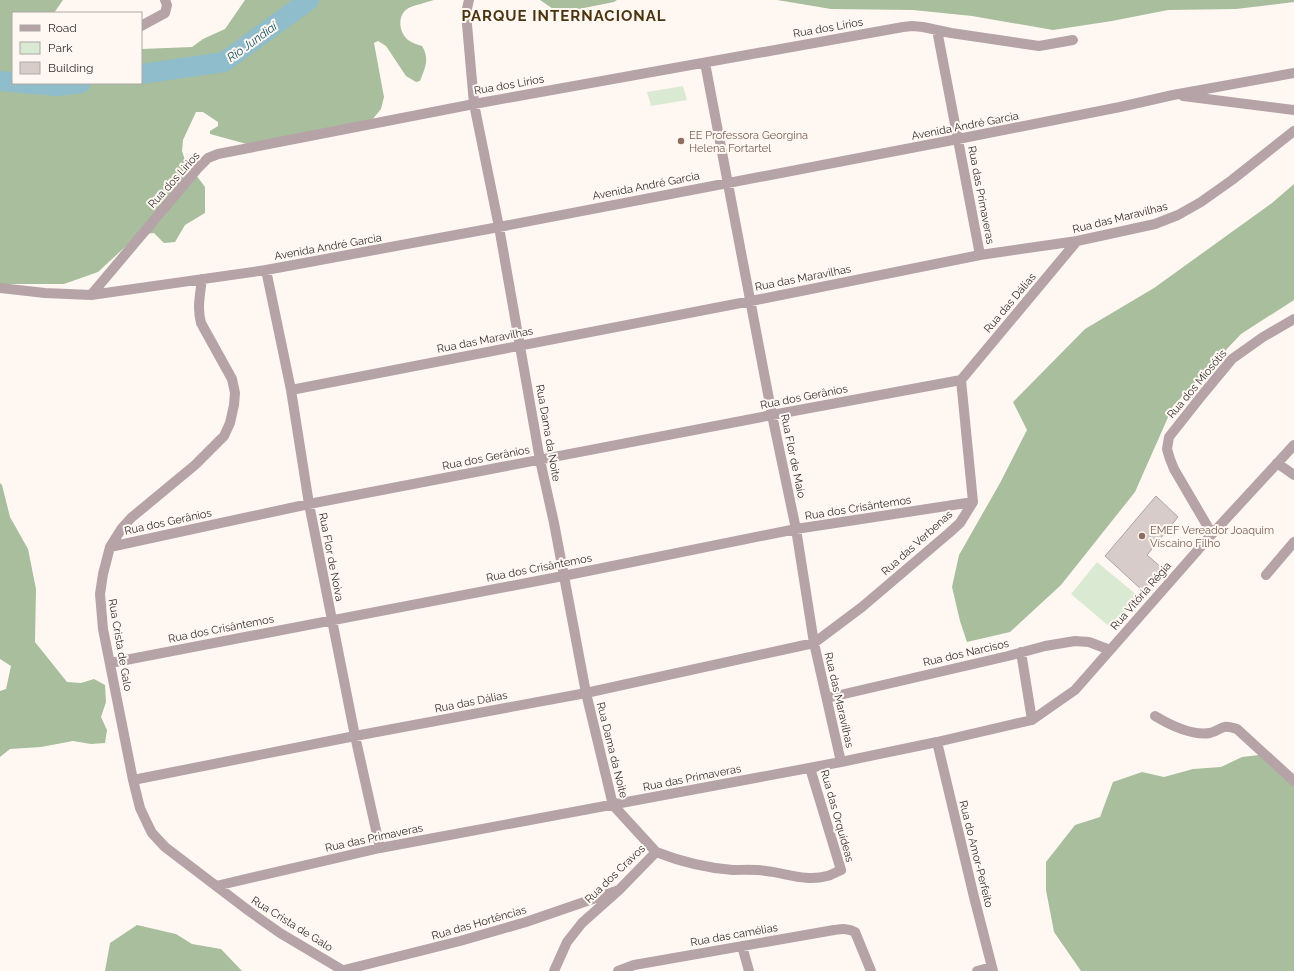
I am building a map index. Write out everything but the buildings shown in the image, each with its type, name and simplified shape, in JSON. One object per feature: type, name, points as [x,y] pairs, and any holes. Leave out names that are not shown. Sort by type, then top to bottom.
[{"type":"street","points":[[142,25],[165,13],[167,5],[165,0]]},
{"type":"street","name":"Rua Dama da Noite","points":[[468,0],[466,13],[474,104],[499,227],[540,460],[554,523],[586,693],[613,805],[656,852]]},
{"type":"street","name":"Rua dos Lirios","points":[[91,295],[198,168],[208,158],[218,154],[474,104],[908,26],[1039,46],[1073,40]]},
{"type":"street","name":"Rua das Primaveras","points":[[937,30],[980,255]]},
{"type":"street","name":"Rua Flor de Maio","points":[[705,63],[772,415],[796,529],[814,643]]},
{"type":"street","name":"Avenida André Garcia","points":[[0,288],[44,294],[91,295],[266,270],[958,140],[1173,95],[1294,73]]},
{"type":"street","points":[[1173,95],[1294,110]]},
{"type":"street","name":"Rua das Maravilhas","points":[[290,390],[980,255],[1077,241],[1155,224],[1178,215],[1201,202],[1232,180],[1294,131]]},
{"type":"street","name":"Rua das Dálias","points":[[962,380],[1077,241]]},
{"type":"street","name":"Rua Flor de Noiva","points":[[266,270],[290,390],[309,504],[355,736],[380,848]]},
{"type":"street","name":"Rua Crista de Galo","points":[[202,279],[198,303],[201,323],[232,379],[235,393],[230,423],[224,436],[215,446],[195,465],[131,518],[122,528],[110,547],[103,574],[100,594],[103,629],[133,780],[140,808],[152,833],[165,847],[280,933],[344,971]]},
{"type":"street","name":"Rua dos Miosótis","points":[[1212,534],[1174,469],[1168,449],[1169,437],[1232,359],[1263,337],[1294,319]]},
{"type":"street","points":[[962,380],[973,502]]},
{"type":"street","name":"Rua dos Gerânios","points":[[110,547],[309,504],[962,380]]},
{"type":"street","name":"Rua Vitória Régia","points":[[1032,720],[1075,690],[1212,534],[1294,445]]},
{"type":"street","points":[[1277,463],[1294,475]]},
{"type":"street","name":"Rua dos Crisântemos","points":[[110,663],[563,576],[796,529],[973,502]]},
{"type":"street","name":"Rua das Verbenas","points":[[814,643],[862,607],[960,524],[973,502]]},
{"type":"street","points":[[1266,575],[1294,542]]},
{"type":"street","name":"Rua dos Narcisos","points":[[827,698],[1045,646],[1075,641],[1089,642],[1110,650]]},
{"type":"street","name":"Rua das Maravilhas","points":[[814,643],[842,762]]},
{"type":"street","name":"Rua das Dálias","points":[[133,780],[355,736],[586,693],[814,643]]},
{"type":"street","points":[[1021,652],[1032,720]]},
{"type":"street","points":[[1154,716],[1177,728],[1190,731],[1211,733],[1221,727],[1227,726],[1237,729],[1294,781]]},
{"type":"street","name":"Rua das Primaveras","points":[[216,886],[380,848],[842,762],[1032,720]]},
{"type":"street","name":"Rua do Amor-Perfeito","points":[[937,742],[992,969]]},
{"type":"street","name":"Rua das Orquídeas","points":[[810,768],[841,870]]},
{"type":"street","name":"Rua dos Cravos","points":[[554,971],[567,942],[582,923],[619,890],[656,852],[713,867],[733,870],[748,869],[775,871],[805,878],[827,876],[841,870]]},
{"type":"street","name":"Rua das Hortências","points":[[344,971],[460,942],[526,922],[619,890]]},
{"type":"street","name":"Rua das camélias","points":[[618,971],[742,946],[834,930],[850,929],[855,932],[871,971]]},
{"type":"street","points":[[742,946],[749,971]]},
{"type":"street","points":[[977,971],[992,969]]},
{"type":"green space","points":[[0,0],[63,0],[55,12],[12,12],[12,84],[142,84],[142,49],[192,47],[203,39],[225,29],[245,0],[434,0],[407,9],[402,16],[400,24],[405,37],[411,42],[422,46],[426,55],[426,64],[420,81],[416,82],[406,76],[386,46],[378,41],[374,43],[384,97],[381,109],[372,120],[254,146],[210,134],[210,131],[218,126],[218,122],[203,112],[196,112],[183,140],[182,151],[185,160],[205,187],[205,213],[185,225],[175,242],[164,243],[154,233],[144,234],[125,247],[98,272],[64,284],[0,284]]},
{"type":"green space","points":[[540,0],[617,0],[614,2],[559,13]]},
{"type":"green space","points":[[777,0],[1294,0],[1294,2],[1236,9],[1168,10],[1112,21],[1053,30],[972,16],[913,10],[831,9]]},
{"type":"green space","points":[[683,86],[687,100],[651,106],[647,92]]},
{"type":"green space","points":[[1294,184],[1294,300],[1241,334],[1173,406],[1135,492],[1061,585],[1010,632],[967,642],[960,621],[952,587],[959,555],[1000,483],[1027,430],[1013,402],[1085,329],[1154,288],[1272,203]]},
{"type":"green space","points":[[0,483],[2,485],[10,517],[28,549],[36,589],[35,642],[67,682],[81,683],[94,679],[105,685],[106,702],[101,717],[107,730],[105,743],[91,744],[73,741],[41,747],[10,749],[0,757],[0,691],[6,689],[11,666],[0,659]]},
{"type":"green space","points":[[1097,562],[1138,596],[1111,628],[1071,594]]},
{"type":"green space","points":[[1259,755],[1294,786],[1294,971],[1081,971],[1054,932],[1046,890],[1046,862],[1075,825],[1100,817],[1113,782],[1142,772],[1164,777],[1193,769],[1221,767],[1242,757]]},
{"type":"green space","points":[[137,925],[176,934],[192,944],[221,949],[242,971],[105,971],[110,943]]},
{"type":"waterway","name":"Rio Jundiaí","points":[[142,74],[224,62],[309,0]]},
{"type":"waterway","name":"Rio Jundiaí","points":[[0,81],[12,82]]},
{"type":"waterway","name":"Rio Jundiaí","points":[[32,84],[58,86],[73,84]]},
{"type":"place","name":"EE Professora Georgina Helena Fortartel","points":[[681,141]]},
{"type":"place","name":"EMEF Vereador Joaquim Víscaino Filho","points":[[1142,536]]},
{"type":"district","name":"PARQUE INTERNACIONAL","points":[[564,16]]}]
